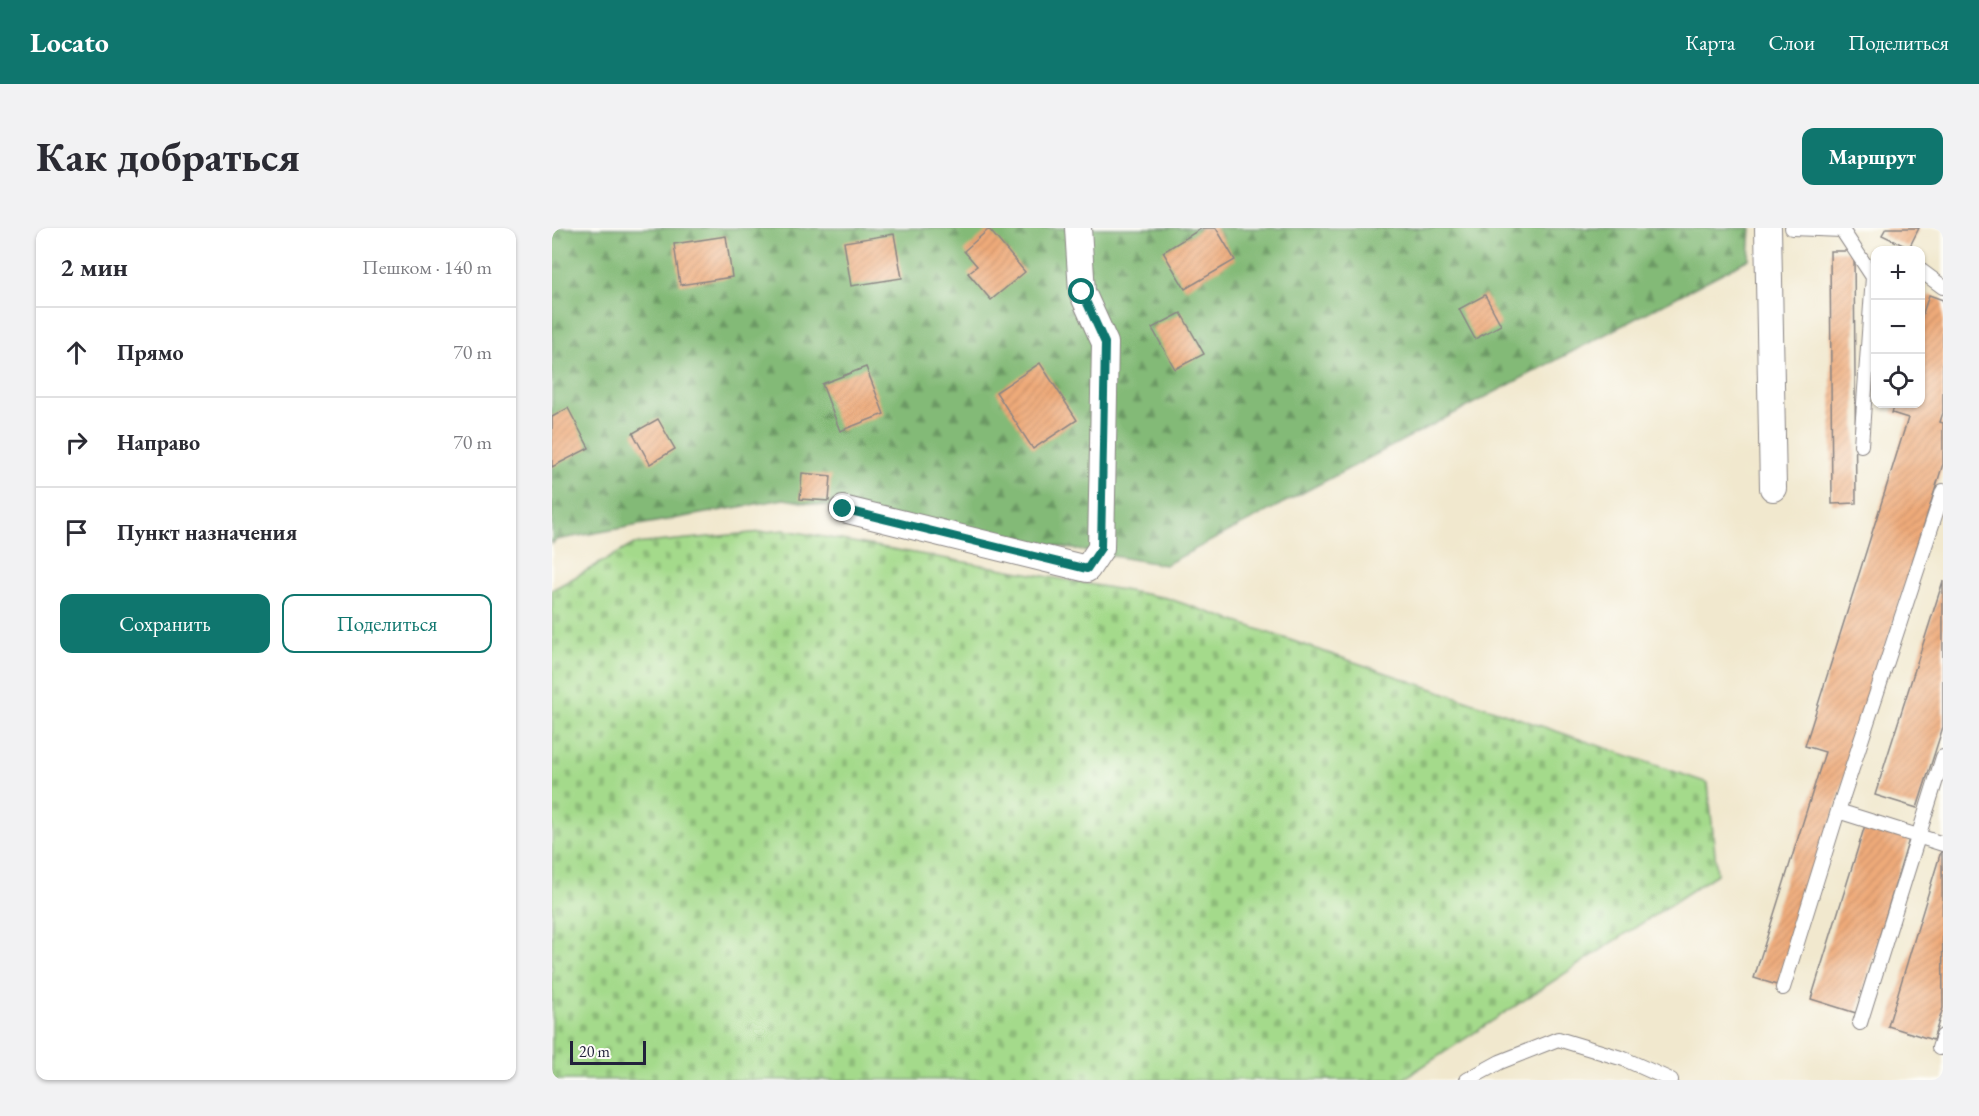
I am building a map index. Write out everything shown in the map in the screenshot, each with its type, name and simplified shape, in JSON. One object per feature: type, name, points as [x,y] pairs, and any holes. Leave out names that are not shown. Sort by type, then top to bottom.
[{"type":"street","points":[[843,509],[1087,569],[1101,548],[1105,343],[1082,292],[1078,228]]},
{"type":"street","points":[[1768,228],[1773,488]]},
{"type":"lane","points":[[1792,228],[1842,229],[1871,272]]},
{"type":"lane","points":[[1925,274],[1943,287]]},
{"type":"lane","points":[[1861,445],[1872,300]]},
{"type":"lane","points":[[1783,988],[1838,811],[1943,491]]},
{"type":"lane","points":[[1860,1023],[1943,757]]},
{"type":"lane","points":[[1838,811],[1943,844]]},
{"type":"lane","points":[[1467,1080],[1500,1062],[1558,1040],[1624,1059],[1671,1080]]},
{"type":"green space","points":[[552,228],[1751,228],[1749,259],[1165,565],[784,499],[556,540],[552,544]]},
{"type":"green space","points":[[785,530],[1167,598],[1708,783],[1717,874],[1402,1080],[552,1080],[552,590],[634,544]]},
{"type":"building","points":[[1202,228],[1216,228],[1235,260],[1185,289],[1163,252]]},
{"type":"building","points":[[1886,228],[1919,228],[1910,246],[1905,246],[1882,235]]},
{"type":"building","points":[[989,229],[1025,272],[991,300],[968,273],[977,266],[964,251]]},
{"type":"building","points":[[894,234],[902,278],[851,286],[844,242]]},
{"type":"building","points":[[726,236],[732,277],[680,285],[674,244]]},
{"type":"building","points":[[1830,251],[1854,251],[1856,503],[1832,504]]},
{"type":"building","points":[[1485,295],[1501,325],[1475,339],[1459,309]]},
{"type":"building","points":[[1929,295],[1943,300],[1943,413],[1940,422],[1943,423],[1943,464],[1780,986],[1754,978],[1825,752],[1805,746],[1908,418],[1892,413],[1894,408],[1925,408],[1925,307]]},
{"type":"building","points":[[1181,313],[1204,354],[1175,369],[1152,328]]},
{"type":"building","points":[[1040,363],[1077,420],[1033,449],[996,392]]},
{"type":"building","points":[[866,367],[884,414],[840,431],[822,384]]},
{"type":"building","points":[[568,408],[589,448],[552,467],[552,417]]},
{"type":"building","points":[[658,419],[675,449],[650,464],[633,433]]},
{"type":"building","points":[[802,473],[831,476],[829,501],[800,499]]},
{"type":"building","points":[[1943,581],[1943,727],[1917,808],[1875,795]]},
{"type":"building","points":[[1866,822],[1910,836],[1856,1013],[1811,999]]},
{"type":"building","points":[[1942,848],[1943,1008],[1933,1040],[1888,1026]]},
{"type":"route","points":[[843,509],[1087,569],[1101,548],[1105,343],[1082,292]]}]
